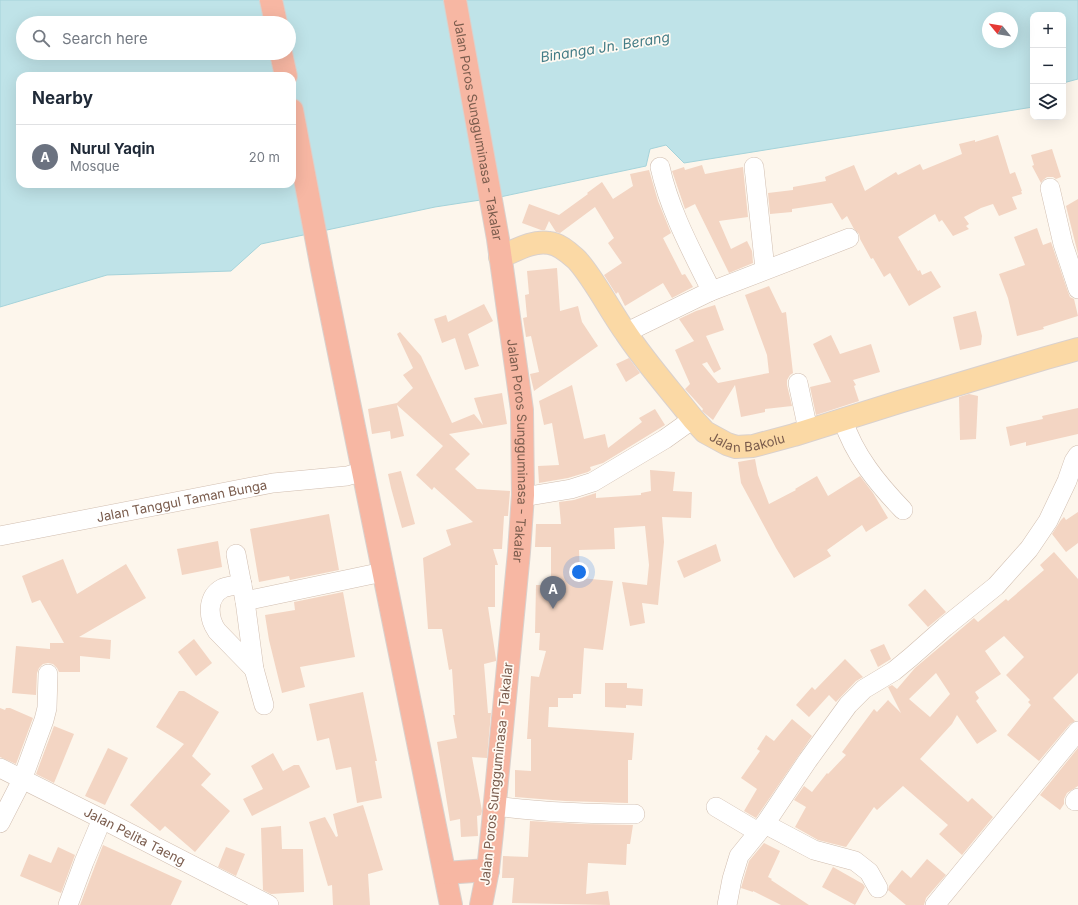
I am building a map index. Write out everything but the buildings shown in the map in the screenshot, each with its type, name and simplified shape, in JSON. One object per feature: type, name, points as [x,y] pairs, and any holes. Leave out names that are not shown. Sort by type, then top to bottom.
[{"type":"highway","points":[[271,0],[274,16]]},
{"type":"highway","name":"Jalan Poros Sungguminasa - Takalar","points":[[455,0],[499,248],[522,410],[523,496],[520,552],[488,870],[481,905]]},
{"type":"highway","points":[[283,60],[285,72]]},
{"type":"highway","points":[[296,131],[322,269],[451,905]]},
{"type":"highway","points":[[445,873],[488,870]]},
{"type":"main road","name":"Jalan Bakolu","points":[[499,248],[524,247],[539,243],[550,243],[569,253],[578,262],[625,333],[688,423],[715,438],[736,447],[753,446],[808,430],[846,428],[899,402],[1046,358],[1078,350]]},
{"type":"street","points":[[660,166],[663,182],[675,216],[708,284],[709,292]]},
{"type":"street","points":[[754,167],[765,269]]},
{"type":"street","points":[[1050,188],[1063,244],[1078,289]]},
{"type":"street","points":[[625,333],[709,292],[765,269],[849,238]]},
{"type":"street","points":[[798,383],[808,430]]},
{"type":"street","points":[[523,496],[571,489],[593,482],[665,439],[688,423]]},
{"type":"street","points":[[846,428],[872,475],[903,510]]},
{"type":"street","points":[[727,905],[732,879],[739,856],[761,828],[848,705],[864,689],[894,671],[911,658],[996,586],[1028,549],[1048,521],[1078,455]]},
{"type":"street","name":"Jalan Tanggul Taman Bunga","points":[[0,536],[273,483],[347,476],[364,471]]},
{"type":"street","points":[[236,554],[254,669],[264,705]]},
{"type":"street","points":[[254,669],[212,624],[209,612],[211,603],[215,595],[223,588],[243,592],[384,572]]},
{"type":"street","points":[[0,823],[22,780],[34,749],[47,708],[48,674]]},
{"type":"street","points":[[935,905],[1078,732]]},
{"type":"street","name":"Jalan Pelita Taeng","points":[[0,768],[269,905]]},
{"type":"street","points":[[495,806],[525,810],[594,814],[635,814]]},
{"type":"street","points":[[716,807],[814,850],[855,861],[869,872],[878,888]]},
{"type":"street","points":[[68,905],[102,819]]},
{"type":"water","name":"Binanga Jn. Berang","points":[[0,0],[1078,0],[1078,79],[1066,82],[1066,12],[1030,12],[1030,107],[684,163],[666,145],[650,149],[646,166],[500,197],[435,207],[261,244],[231,271],[107,275],[0,307]]},
{"type":"place","name":"Nurul Yaqin","points":[[553,609]]}]
